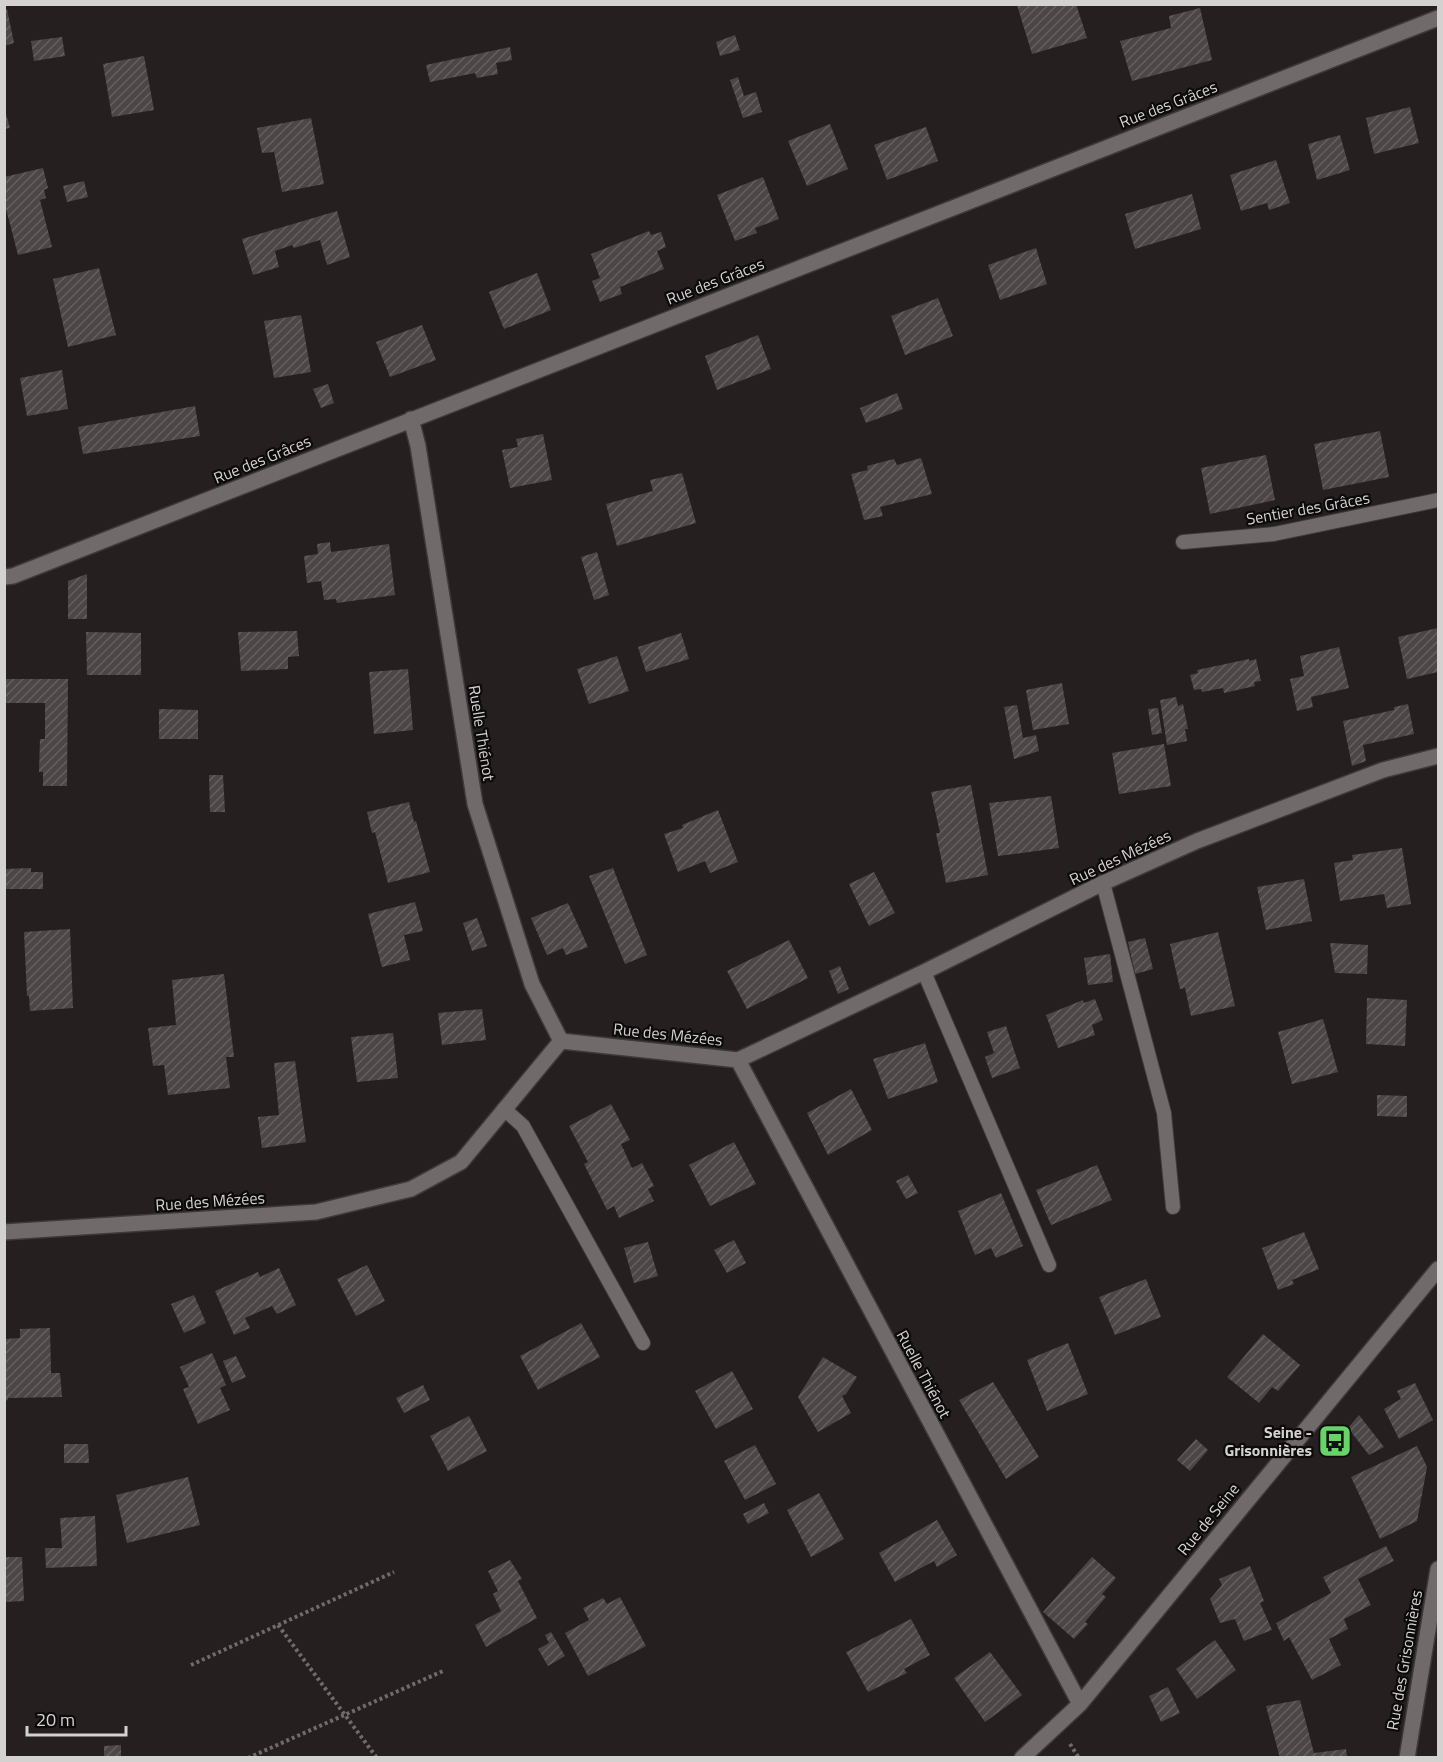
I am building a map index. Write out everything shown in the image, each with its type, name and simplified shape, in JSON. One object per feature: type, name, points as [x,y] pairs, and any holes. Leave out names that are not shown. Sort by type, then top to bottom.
[{"type":"street","name":"Rue des Grâces","points":[[4,577],[13,576],[1438,18]]},
{"type":"street","name":"Ruelle Thiénot","points":[[411,419],[475,804],[532,984],[561,1041]]},
{"type":"street","name":"Rue des Mézées","points":[[4,1232],[316,1212],[411,1189],[461,1162],[561,1041],[738,1060],[1104,883],[1197,841],[1383,770],[1438,756]]},
{"type":"street","name":"Ruelle Thiénot","points":[[738,1060],[1080,1704]]},
{"type":"street","name":"Rue de Seine","points":[[1022,1758],[1080,1704],[1438,1269]]},
{"type":"street","name":"Rue des Grisonnières","points":[[1407,1758],[1438,1569]]},
{"type":"lane","name":"Sentier des Grâces","points":[[1183,542],[1274,534],[1438,500]]},
{"type":"lane","points":[[1104,883],[1164,1113],[1173,1207]]},
{"type":"lane","points":[[924,972],[1049,1265]]},
{"type":"lane","points":[[504,1108],[524,1126],[643,1343]]},
{"type":"path","points":[[190,1665],[394,1572]]},
{"type":"path","points":[[278,1625],[377,1758]]},
{"type":"path","points":[[248,1758],[443,1671]]},
{"type":"building","points":[[1076,4],[1087,38],[1032,54],[1017,5]]},
{"type":"building","points":[[1200,8],[1212,60],[1132,81],[1120,41],[1171,28],[1169,16]]},
{"type":"building","points":[[7,9],[14,43],[4,46],[4,10]]},
{"type":"building","points":[[735,35],[740,50],[720,56],[716,42]]},
{"type":"building","points":[[62,37],[65,56],[34,61],[31,41]]},
{"type":"building","points":[[510,47],[512,60],[496,63],[498,74],[477,78],[475,73],[430,82],[426,65]]},
{"type":"building","points":[[144,56],[154,110],[112,117],[103,64]]},
{"type":"building","points":[[738,77],[744,96],[756,92],[762,112],[743,118],[730,80]]},
{"type":"building","points":[[4,107],[10,128],[4,129]]},
{"type":"building","points":[[1410,107],[1419,143],[1374,154],[1366,118]]},
{"type":"building","points":[[311,118],[324,184],[282,192],[274,152],[262,153],[257,128]]},
{"type":"building","points":[[830,124],[848,169],[807,186],[788,141]]},
{"type":"building","points":[[926,127],[938,161],[887,180],[874,145]]},
{"type":"building","points":[[1340,135],[1350,170],[1317,180],[1308,144]]},
{"type":"building","points":[[1276,160],[1290,203],[1269,210],[1267,203],[1241,211],[1230,175]]},
{"type":"building","points":[[43,168],[48,188],[44,190],[46,198],[40,200],[52,247],[18,255],[4,201],[4,177]]},
{"type":"building","points":[[763,177],[779,219],[755,228],[757,233],[735,241],[717,195]]},
{"type":"building","points":[[84,181],[88,197],[67,202],[63,186]]},
{"type":"building","points":[[1192,194],[1201,229],[1135,249],[1125,214]]},
{"type":"building","points":[[337,211],[350,257],[327,265],[320,240],[294,248],[292,245],[275,251],[279,267],[253,275],[242,239]]},
{"type":"building","points":[[649,231],[651,235],[661,232],[666,247],[657,251],[664,269],[620,287],[622,294],[600,302],[592,281],[600,278],[591,254]]},
{"type":"building","points":[[1036,248],[1047,284],[1000,300],[988,265]]},
{"type":"building","points":[[99,268],[116,335],[68,347],[53,279]]},
{"type":"building","points":[[537,273],[551,310],[504,329],[489,292]]},
{"type":"building","points":[[938,298],[953,336],[905,355],[891,316]]},
{"type":"building","points":[[301,315],[311,372],[274,378],[264,321]]},
{"type":"building","points":[[422,325],[436,360],[390,377],[376,342]]},
{"type":"building","points":[[758,335],[771,369],[717,390],[705,356]]},
{"type":"building","points":[[62,370],[68,409],[27,416],[20,378]]},
{"type":"building","points":[[328,384],[334,403],[321,408],[313,389]]},
{"type":"building","points":[[897,393],[903,409],[866,423],[860,408]]},
{"type":"building","points":[[195,406],[200,436],[83,454],[78,427]]},
{"type":"building","points":[[1380,431],[1389,477],[1323,490],[1314,444]]},
{"type":"building","points":[[543,434],[552,480],[510,488],[502,450],[518,447],[516,439]]},
{"type":"building","points":[[1266,455],[1275,500],[1210,514],[1201,468]]},
{"type":"building","points":[[921,458],[932,494],[880,507],[883,516],[864,520],[851,474],[868,470],[867,466],[894,459],[897,465]]},
{"type":"building","points":[[682,473],[696,523],[617,546],[606,504],[653,491],[650,480]]},
{"type":"building","points":[[330,542],[331,552],[389,544],[395,595],[337,603],[336,599],[324,600],[321,581],[307,583],[304,556],[318,554],[317,544]]},
{"type":"building","points":[[597,552],[609,595],[594,600],[581,557]]},
{"type":"building","points":[[87,574],[87,619],[68,619],[68,581]]},
{"type":"building","points":[[1438,628],[1438,672],[1407,679],[1398,637]]},
{"type":"building","points":[[297,631],[299,656],[288,657],[288,669],[241,671],[238,632]]},
{"type":"building","points":[[86,632],[141,633],[141,675],[87,675]]},
{"type":"building","points":[[681,633],[689,659],[646,672],[638,647]]},
{"type":"building","points":[[1339,647],[1349,688],[1311,697],[1313,707],[1297,711],[1290,679],[1304,676],[1300,656]]},
{"type":"building","points":[[617,656],[629,691],[589,704],[577,669]]},
{"type":"building","points":[[1249,659],[1249,661],[1256,659],[1261,681],[1254,682],[1255,686],[1224,693],[1223,688],[1202,692],[1201,689],[1194,690],[1190,675],[1198,673],[1197,670]]},
{"type":"building","points":[[408,669],[413,730],[374,734],[369,672]]},
{"type":"building","points":[[5,679],[68,679],[67,786],[43,786],[43,772],[39,772],[40,739],[45,739],[45,703],[4,703]]},
{"type":"building","points":[[1062,683],[1069,724],[1033,730],[1026,690]]},
{"type":"building","points":[[1176,697],[1178,706],[1183,704],[1188,729],[1185,729],[1187,741],[1167,745],[1160,700]]},
{"type":"building","points":[[1408,704],[1414,734],[1363,745],[1366,761],[1352,766],[1343,721],[1394,710],[1394,707]]},
{"type":"building","points":[[1017,705],[1023,738],[1036,735],[1039,751],[1014,759],[1004,707]]},
{"type":"building","points":[[1158,708],[1162,733],[1152,735],[1148,709]]},
{"type":"building","points":[[159,709],[198,710],[198,739],[159,739]]},
{"type":"building","points":[[1164,744],[1171,786],[1119,794],[1112,753]]},
{"type":"building","points":[[209,775],[223,775],[225,812],[210,812]]},
{"type":"building","points":[[971,785],[988,875],[946,883],[936,833],[940,833],[931,792]]},
{"type":"building","points":[[1051,796],[1059,848],[998,856],[989,803]]},
{"type":"building","points":[[409,802],[430,872],[388,883],[375,832],[372,833],[367,812]]},
{"type":"building","points":[[718,810],[738,862],[710,873],[705,861],[678,872],[664,834],[683,828],[682,825]]},
{"type":"building","points":[[1402,848],[1411,904],[1387,908],[1384,894],[1340,901],[1334,863],[1353,860],[1352,855]]},
{"type":"building","points":[[31,868],[31,872],[43,872],[43,889],[5,889],[5,869]]},
{"type":"building","points":[[613,868],[647,955],[625,964],[589,876]]},
{"type":"building","points":[[874,872],[895,913],[869,926],[849,884]]},
{"type":"building","points":[[1304,879],[1312,921],[1266,930],[1257,887]]},
{"type":"building","points":[[415,902],[423,931],[404,935],[410,960],[382,967],[368,914]]},
{"type":"building","points":[[568,903],[588,947],[566,955],[563,948],[547,955],[531,918]]},
{"type":"building","points":[[477,918],[487,946],[472,951],[463,923]]},
{"type":"building","points":[[70,929],[73,1008],[30,1011],[29,996],[27,996],[24,932]]},
{"type":"building","points":[[1218,932],[1235,1006],[1191,1016],[1185,988],[1180,989],[1170,944]]},
{"type":"building","points":[[1145,938],[1153,969],[1135,974],[1128,942]]},
{"type":"building","points":[[789,940],[808,978],[747,1009],[727,971]]},
{"type":"building","points":[[1330,943],[1368,945],[1367,974],[1335,973]]},
{"type":"building","points":[[1110,954],[1113,982],[1088,985],[1084,958]]},
{"type":"building","points":[[840,966],[849,989],[838,994],[829,971]]},
{"type":"building","points":[[224,974],[234,1057],[226,1057],[230,1088],[168,1095],[164,1065],[153,1066],[148,1028],[176,1025],[172,980]]},
{"type":"building","points":[[1367,998],[1407,1000],[1405,1046],[1366,1044]]},
{"type":"building","points":[[1095,999],[1103,1020],[1092,1025],[1095,1035],[1058,1048],[1046,1015],[1083,1000],[1084,1003]]},
{"type":"building","points":[[482,1009],[486,1040],[442,1045],[438,1013]]},
{"type":"building","points":[[1323,1019],[1338,1072],[1292,1084],[1278,1032]]},
{"type":"building","points":[[1006,1026],[1020,1068],[992,1078],[985,1057],[994,1053],[987,1032]]},
{"type":"building","points":[[393,1033],[398,1078],[357,1082],[351,1037]]},
{"type":"building","points":[[925,1043],[938,1082],[888,1099],[873,1059]]},
{"type":"building","points":[[295,1061],[306,1142],[262,1148],[258,1117],[279,1115],[274,1063]]},
{"type":"building","points":[[851,1089],[872,1130],[828,1155],[807,1113]]},
{"type":"building","points":[[1377,1095],[1407,1096],[1407,1117],[1377,1116]]},
{"type":"building","points":[[611,1104],[630,1140],[621,1144],[632,1168],[642,1163],[654,1186],[648,1189],[654,1201],[619,1218],[614,1206],[607,1210],[584,1164],[588,1162],[569,1126]]},
{"type":"building","points":[[734,1142],[756,1184],[710,1206],[689,1165]]},
{"type":"building","points":[[1097,1165],[1112,1200],[1051,1225],[1036,1190]]},
{"type":"building","points":[[908,1175],[918,1193],[906,1199],[896,1181]]},
{"type":"building","points":[[1001,1193],[1023,1246],[996,1258],[991,1248],[975,1255],[958,1211]]},
{"type":"building","points":[[1304,1232],[1319,1269],[1292,1280],[1294,1284],[1278,1290],[1262,1248]]},
{"type":"building","points":[[734,1240],[746,1263],[727,1273],[714,1250]]},
{"type":"building","points":[[648,1242],[658,1276],[634,1283],[624,1248]]},
{"type":"building","points":[[367,1265],[385,1301],[356,1316],[337,1279]]},
{"type":"building","points":[[279,1268],[296,1305],[277,1314],[272,1306],[245,1318],[250,1328],[234,1335],[215,1291],[258,1272],[260,1277]]},
{"type":"building","points":[[1146,1279],[1161,1317],[1115,1335],[1099,1297]]},
{"type":"building","points":[[194,1295],[206,1323],[184,1333],[171,1304]]},
{"type":"building","points":[[581,1323],[600,1357],[538,1390],[520,1356]]},
{"type":"building","points":[[50,1328],[51,1373],[60,1373],[62,1397],[8,1398],[4,1401],[4,1339],[20,1338],[20,1329]]},
{"type":"building","points":[[1263,1334],[1300,1365],[1278,1391],[1272,1387],[1259,1403],[1227,1377]]},
{"type":"building","points":[[1068,1343],[1088,1394],[1047,1411],[1027,1360]]},
{"type":"building","points":[[212,1353],[226,1385],[220,1388],[230,1410],[198,1424],[183,1389],[189,1387],[180,1367]]},
{"type":"building","points":[[236,1356],[246,1377],[232,1383],[223,1361]]},
{"type":"building","points":[[823,1357],[857,1377],[846,1394],[842,1396],[851,1413],[818,1432],[798,1397]]},
{"type":"building","points":[[732,1371],[753,1409],[716,1429],[695,1391]]},
{"type":"building","points":[[993,1382],[1039,1457],[1006,1479],[959,1400]]},
{"type":"building","points":[[1415,1383],[1433,1420],[1399,1439],[1384,1409],[1401,1399],[1397,1391]]},
{"type":"building","points":[[423,1385],[430,1400],[404,1413],[396,1398]]},
{"type":"building","points":[[1359,1415],[1384,1447],[1369,1455],[1348,1428]]},
{"type":"building","points":[[469,1416],[487,1451],[448,1471],[430,1436]]},
{"type":"building","points":[[1196,1439],[1208,1450],[1190,1471],[1177,1460]]},
{"type":"building","points":[[64,1444],[88,1444],[89,1463],[64,1463]]},
{"type":"building","points":[[755,1445],[776,1484],[745,1500],[724,1461]]},
{"type":"building","points":[[1417,1446],[1427,1467],[1417,1521],[1380,1539],[1351,1477]]},
{"type":"building","points":[[188,1477],[200,1525],[127,1543],[116,1495]]},
{"type":"building","points":[[819,1493],[844,1539],[811,1557],[787,1510]]},
{"type":"building","points":[[764,1503],[769,1513],[748,1524],[743,1514]]},
{"type":"building","points":[[95,1516],[97,1566],[46,1568],[45,1548],[62,1548],[60,1518]]},
{"type":"building","points":[[937,1520],[957,1555],[937,1567],[934,1561],[895,1582],[879,1553]]},
{"type":"building","points":[[1386,1546],[1394,1561],[1358,1579],[1371,1605],[1344,1619],[1348,1629],[1329,1639],[1341,1665],[1312,1680],[1289,1637],[1284,1641],[1276,1623],[1331,1593],[1323,1577]]},
{"type":"building","points":[[4,1557],[22,1557],[24,1601],[4,1602]]},
{"type":"building","points":[[1092,1557],[1116,1578],[1102,1594],[1106,1597],[1085,1622],[1088,1624],[1074,1639],[1043,1612]]},
{"type":"building","points":[[510,1560],[522,1579],[518,1581],[537,1618],[486,1647],[475,1625],[501,1611],[493,1594],[498,1591],[488,1571]]},
{"type":"building","points":[[1250,1566],[1264,1601],[1260,1603],[1272,1630],[1244,1641],[1235,1619],[1220,1623],[1210,1599],[1222,1585],[1219,1579]]},
{"type":"building","points":[[620,1597],[646,1646],[588,1676],[565,1633],[589,1620],[583,1608],[603,1598],[607,1604]]},
{"type":"building","points":[[911,1619],[930,1655],[904,1669],[907,1673],[868,1692],[846,1652]]},
{"type":"building","points":[[551,1632],[565,1656],[548,1666],[538,1649],[549,1643],[545,1635]]},
{"type":"building","points":[[1215,1640],[1236,1670],[1197,1699],[1176,1669]]},
{"type":"building","points":[[990,1652],[1022,1695],[985,1722],[954,1678]]},
{"type":"building","points":[[1168,1687],[1180,1713],[1161,1722],[1149,1696]]},
{"type":"building","points":[[1300,1700],[1314,1753],[1346,1749],[1347,1756],[1280,1758],[1266,1706]]},
{"type":"building","points":[[121,1745],[121,1758],[104,1758],[104,1746]]},
{"type":"place","name":"Seine - Grisonnières","points":[[1335,1441]]}]
